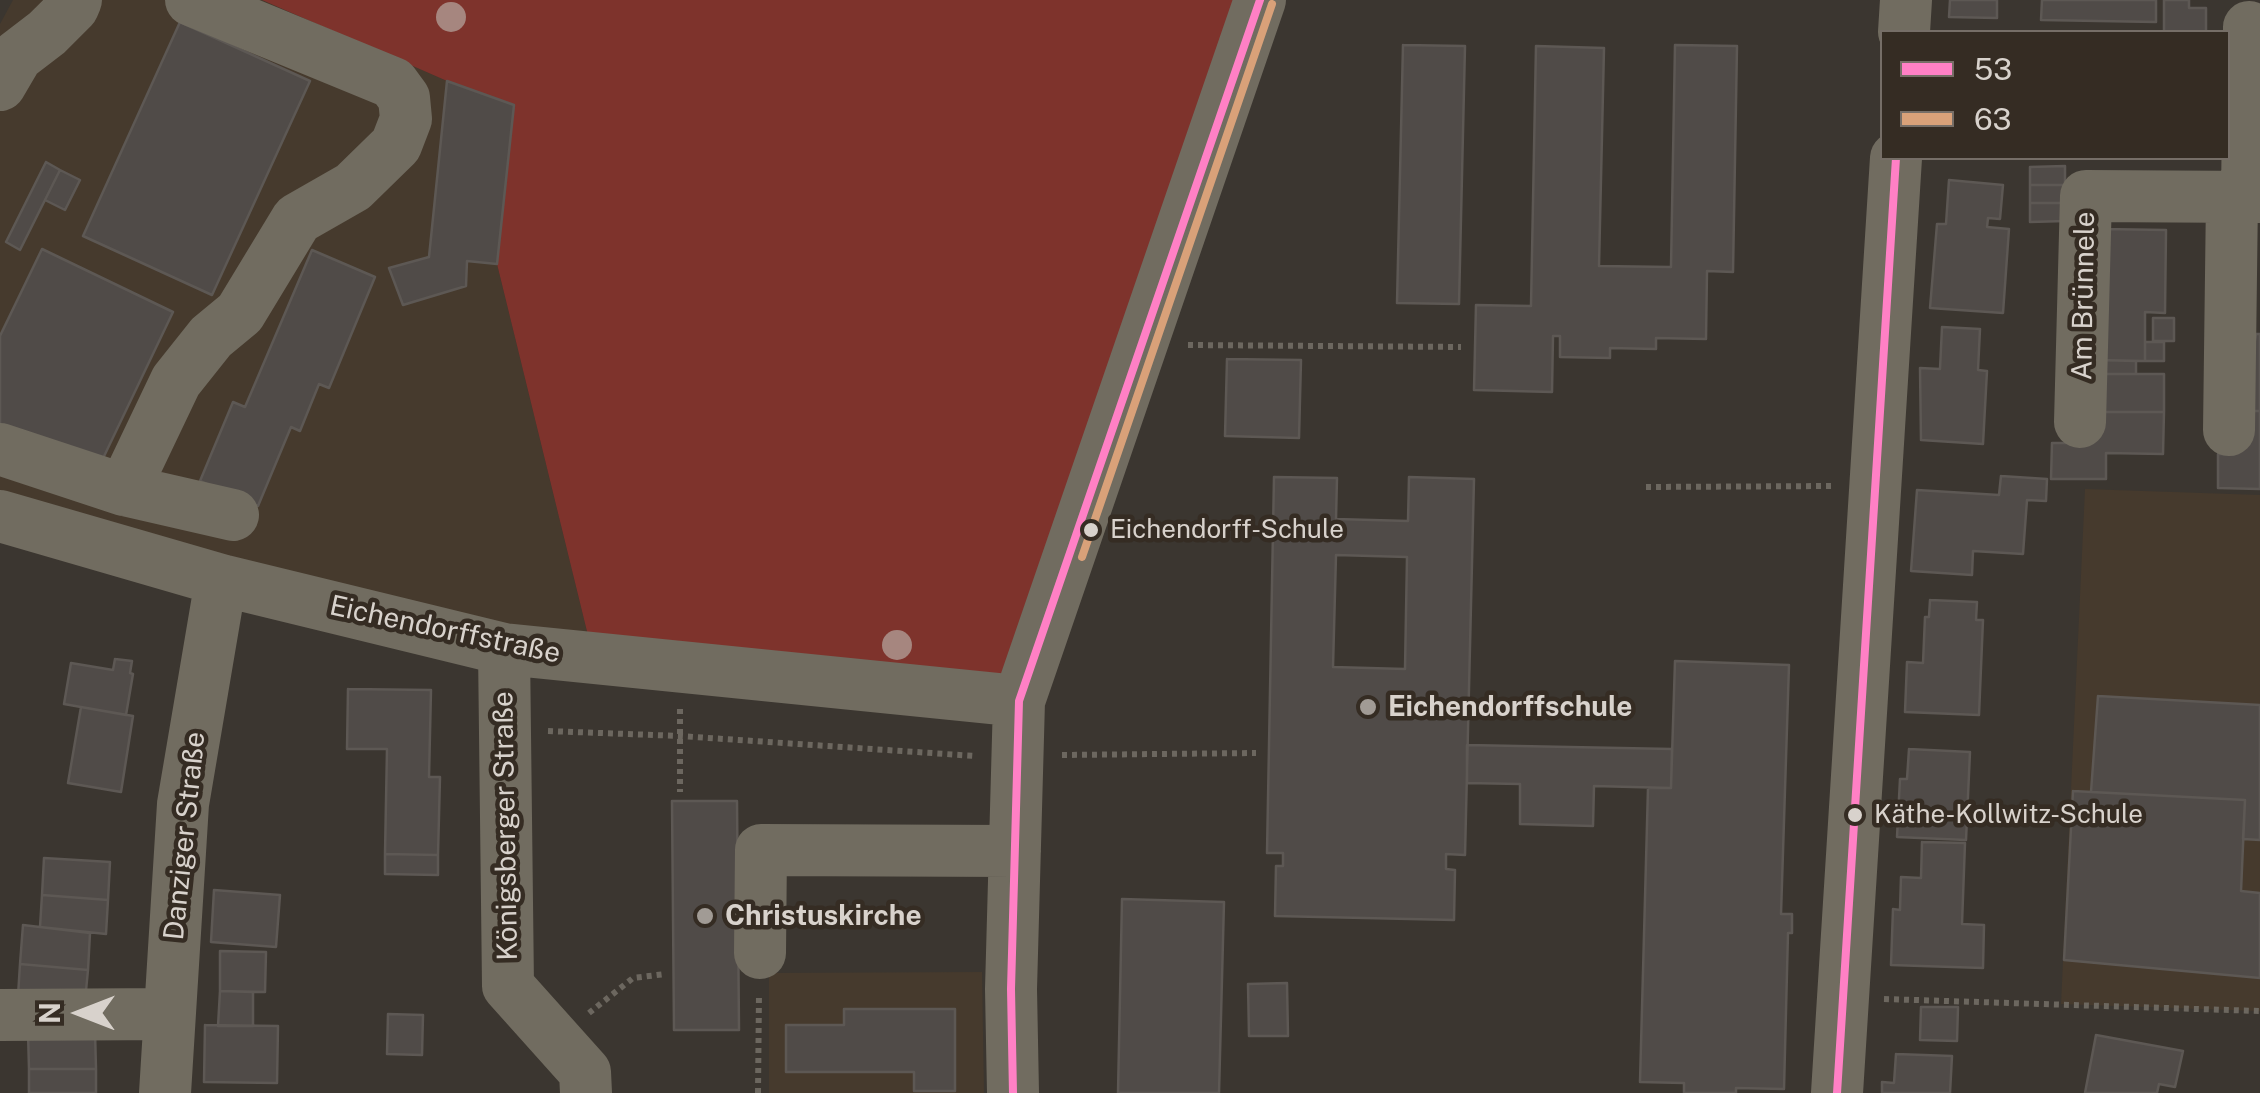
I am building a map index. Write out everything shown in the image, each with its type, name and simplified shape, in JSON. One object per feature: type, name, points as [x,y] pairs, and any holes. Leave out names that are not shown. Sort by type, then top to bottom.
[{"type":"street","points":[[0,85],[17,56],[47,33],[76,0]]},
{"type":"street","points":[[124,490],[176,381],[210,338],[240,313],[296,219],[353,188],[396,144],[406,119],[404,98],[393,82],[192,0]]},
{"type":"street","points":[[1013,1093],[1011,990],[1019,701],[1260,0]]},
{"type":"street","points":[[1904,30],[1906,0]]},
{"type":"street","points":[[2229,430],[2246,197],[2248,27]]},
{"type":"street","points":[[1837,1093],[1896,160]]},
{"type":"street","name":"Am Brünnele","points":[[2080,422],[2086,196],[2246,197]]},
{"type":"street","points":[[0,448],[124,490],[232,515]]},
{"type":"street","name":"Eichendorffstraße","points":[[0,516],[221,580],[504,649],[1019,701]]},
{"type":"street","name":"Danziger Straße","points":[[165,1093],[183,804],[221,580]]},
{"type":"street","name":"Königsberger Straße","points":[[504,649],[508,986],[585,1072],[586,1093]]},
{"type":"street","points":[[760,952],[761,850],[1014,851]]},
{"type":"street","points":[[0,1015],[170,1014]]},
{"type":"path","points":[[1142,345],[1461,347]]},
{"type":"path","points":[[1646,488],[1875,486]]},
{"type":"path","points":[[680,669],[680,792]]},
{"type":"path","points":[[505,729],[680,736],[937,756],[1256,753]]},
{"type":"path","points":[[758,1093],[760,952]]},
{"type":"path","points":[[559,1042],[600,1002],[633,978],[665,974]]},
{"type":"path","points":[[1843,998],[2260,1011]]},
{"type":"shaded area","points":[[13,0],[262,0],[447,81],[514,105],[497,264],[594,660],[0,516],[0,24]]},
{"type":"shaded area","points":[[262,0],[1260,0],[1019,701],[594,660],[497,264],[513,105],[447,81]]},
{"type":"shaded area","points":[[2085,489],[2260,495],[2260,1011],[2061,1004]]},
{"type":"shaded area","points":[[982,972],[984,1093],[769,1093],[769,973]]},
{"type":"building","points":[[1950,0],[1997,0],[1997,18],[1949,17]]},
{"type":"building","points":[[2042,0],[2156,0],[2156,22],[2041,20]]},
{"type":"building","points":[[2164,0],[2189,0],[2189,8],[2206,8],[2206,30],[2164,30]]},
{"type":"building","points":[[180,22],[310,81],[212,295],[83,236]]},
{"type":"building","points":[[1403,45],[1465,46],[1459,304],[1397,303]]},
{"type":"building","points":[[1675,45],[1737,46],[1733,272],[1707,271],[1706,339],[1656,338],[1656,349],[1610,348],[1610,358],[1560,357],[1560,336],[1553,336],[1552,392],[1474,390],[1476,305],[1531,306],[1536,46],[1604,48],[1599,266],[1671,267]]},
{"type":"building","points":[[447,81],[514,105],[497,264],[467,261],[466,286],[403,305],[389,268],[429,257]]},
{"type":"building","points":[[46,162],[60,170],[20,250],[6,242]]},
{"type":"building","points":[[2065,166],[2065,185],[2030,185],[2030,167]]},
{"type":"building","points":[[60,170],[80,180],[65,210],[45,200]]},
{"type":"building","points":[[1949,180],[2003,185],[2000,219],[1988,218],[1987,227],[2009,229],[2003,313],[1930,308],[1937,224],[1946,224]]},
{"type":"building","points":[[2030,185],[2065,185],[2065,203],[2030,203]]},
{"type":"building","points":[[2030,203],[2065,203],[2065,221],[2030,222]]},
{"type":"building","points":[[2102,229],[2166,230],[2165,313],[2145,312],[2145,361],[2096,360]]},
{"type":"building","points":[[42,249],[173,312],[96,473],[0,428],[0,336]]},
{"type":"building","points":[[312,250],[375,277],[329,388],[319,384],[300,431],[291,427],[258,506],[200,481],[233,402],[245,407]]},
{"type":"building","points":[[2153,318],[2174,318],[2174,341],[2153,341]]},
{"type":"building","points":[[1942,327],[1980,329],[1978,370],[1987,371],[1983,444],[1921,440],[1920,368],[1940,369]]},
{"type":"building","points":[[2256,334],[2260,334],[2260,411],[2243,411]]},
{"type":"building","points":[[2145,342],[2164,342],[2164,361],[2145,361]]},
{"type":"building","points":[[1227,359],[1301,360],[1299,438],[1225,436]]},
{"type":"building","points":[[2095,360],[2136,361],[2136,374],[2094,374]]},
{"type":"building","points":[[2091,374],[2164,374],[2164,412],[2091,412]]},
{"type":"building","points":[[2243,411],[2260,411],[2260,489],[2218,488],[2218,454],[2234,454]]},
{"type":"building","points":[[2091,412],[2164,412],[2163,454],[2106,453],[2106,479],[2051,479],[2052,443],[2091,443]]},
{"type":"building","points":[[2001,476],[2047,479],[2046,501],[2027,500],[2023,554],[1973,551],[1972,575],[1911,571],[1917,490],[1999,495]]},
{"type":"building","name":"Eichendorffschule","points":[[1274,477],[1337,478],[1336,519],[1408,521],[1409,477],[1474,479],[1465,855],[1446,854],[1446,869],[1455,870],[1454,920],[1275,916],[1276,866],[1283,866],[1283,853],[1267,853]],"holes":[[[1336,555],[1407,557],[1405,669],[1333,667]]]},
{"type":"building","points":[[1930,600],[1977,602],[1976,620],[1983,620],[1979,715],[1905,712],[1907,662],[1923,663],[1925,617],[1929,617]]},
{"type":"building","points":[[115,659],[132,661],[126,715],[64,704],[71,663],[113,670]]},
{"type":"building","points":[[1675,661],[1789,665],[1781,914],[1792,914],[1792,933],[1788,933],[1784,1089],[1684,1093],[1684,1083],[1640,1082],[1648,788],[1671,788]]},
{"type":"building","points":[[348,689],[431,690],[429,777],[440,777],[438,855],[385,854],[387,749],[347,749]]},
{"type":"building","points":[[2098,696],[2260,705],[2260,840],[2243,839],[2245,800],[2091,792]]},
{"type":"building","points":[[81,707],[133,716],[121,792],[68,783]]},
{"type":"building","points":[[1467,745],[1672,749],[1671,788],[1594,786],[1593,826],[1520,824],[1520,784],[1467,783]]},
{"type":"building","points":[[1909,749],[1970,752],[1966,840],[1897,837],[1900,779],[1907,779]]},
{"type":"building","points":[[2073,791],[2245,800],[2241,891],[2260,893],[2260,978],[2064,960]]},
{"type":"building","name":"Christuskirche","points":[[672,801],[737,801],[739,1030],[674,1030]]},
{"type":"building","points":[[1922,842],[1965,843],[1962,924],[1984,925],[1983,968],[1891,965],[1893,909],[1900,910],[1901,877],[1921,878]]},
{"type":"building","points":[[385,854],[438,855],[438,875],[385,874]]},
{"type":"building","points":[[44,858],[110,862],[108,900],[42,895]]},
{"type":"building","points":[[214,890],[280,895],[276,947],[211,942]]},
{"type":"building","points":[[42,895],[108,900],[106,934],[40,927]]},
{"type":"building","points":[[1122,899],[1224,902],[1219,1093],[1118,1093]]},
{"type":"building","points":[[23,925],[90,933],[88,970],[20,964]]},
{"type":"building","points":[[220,951],[266,952],[265,992],[220,991]]},
{"type":"building","points":[[20,964],[88,970],[85,1001],[18,996]]},
{"type":"building","points":[[1287,983],[1288,1036],[1249,1036],[1248,984]]},
{"type":"building","points":[[220,991],[253,992],[253,1026],[218,1026]]},
{"type":"building","points":[[1921,1007],[1958,1007],[1957,1041],[1920,1040]]},
{"type":"building","points":[[844,1009],[955,1009],[955,1091],[914,1091],[914,1072],[786,1072],[786,1025],[844,1025]]},
{"type":"building","points":[[388,1014],[423,1015],[422,1055],[387,1054]]},
{"type":"building","points":[[205,1025],[278,1026],[277,1083],[204,1082]]},
{"type":"building","points":[[95,1031],[96,1069],[29,1069],[28,1032]]},
{"type":"building","points":[[2096,1035],[2183,1051],[2175,1087],[2159,1084],[2157,1093],[2085,1093]]},
{"type":"building","points":[[1896,1054],[1952,1056],[1950,1093],[1882,1093],[1882,1082],[1894,1083]]},
{"type":"building","points":[[29,1069],[96,1069],[96,1093],[29,1093]]},
{"type":"transit line","name":"53","points":[[1013,1093],[1011,989],[1019,701],[1260,0]]},
{"type":"transit line","name":"63","points":[[1082,557],[1272,4]]},
{"type":"transit line","name":"53","points":[[1837,1093],[1896,160]]},
{"type":"place","name":"Eichendorff-Schule","points":[[1091,530]]},
{"type":"place","name":"Eichendorffschule","points":[[1368,707]]},
{"type":"place","name":"Käthe-Kollwitz-Schule","points":[[1855,815]]},
{"type":"place","name":"Christuskirche","points":[[705,916]]}]
